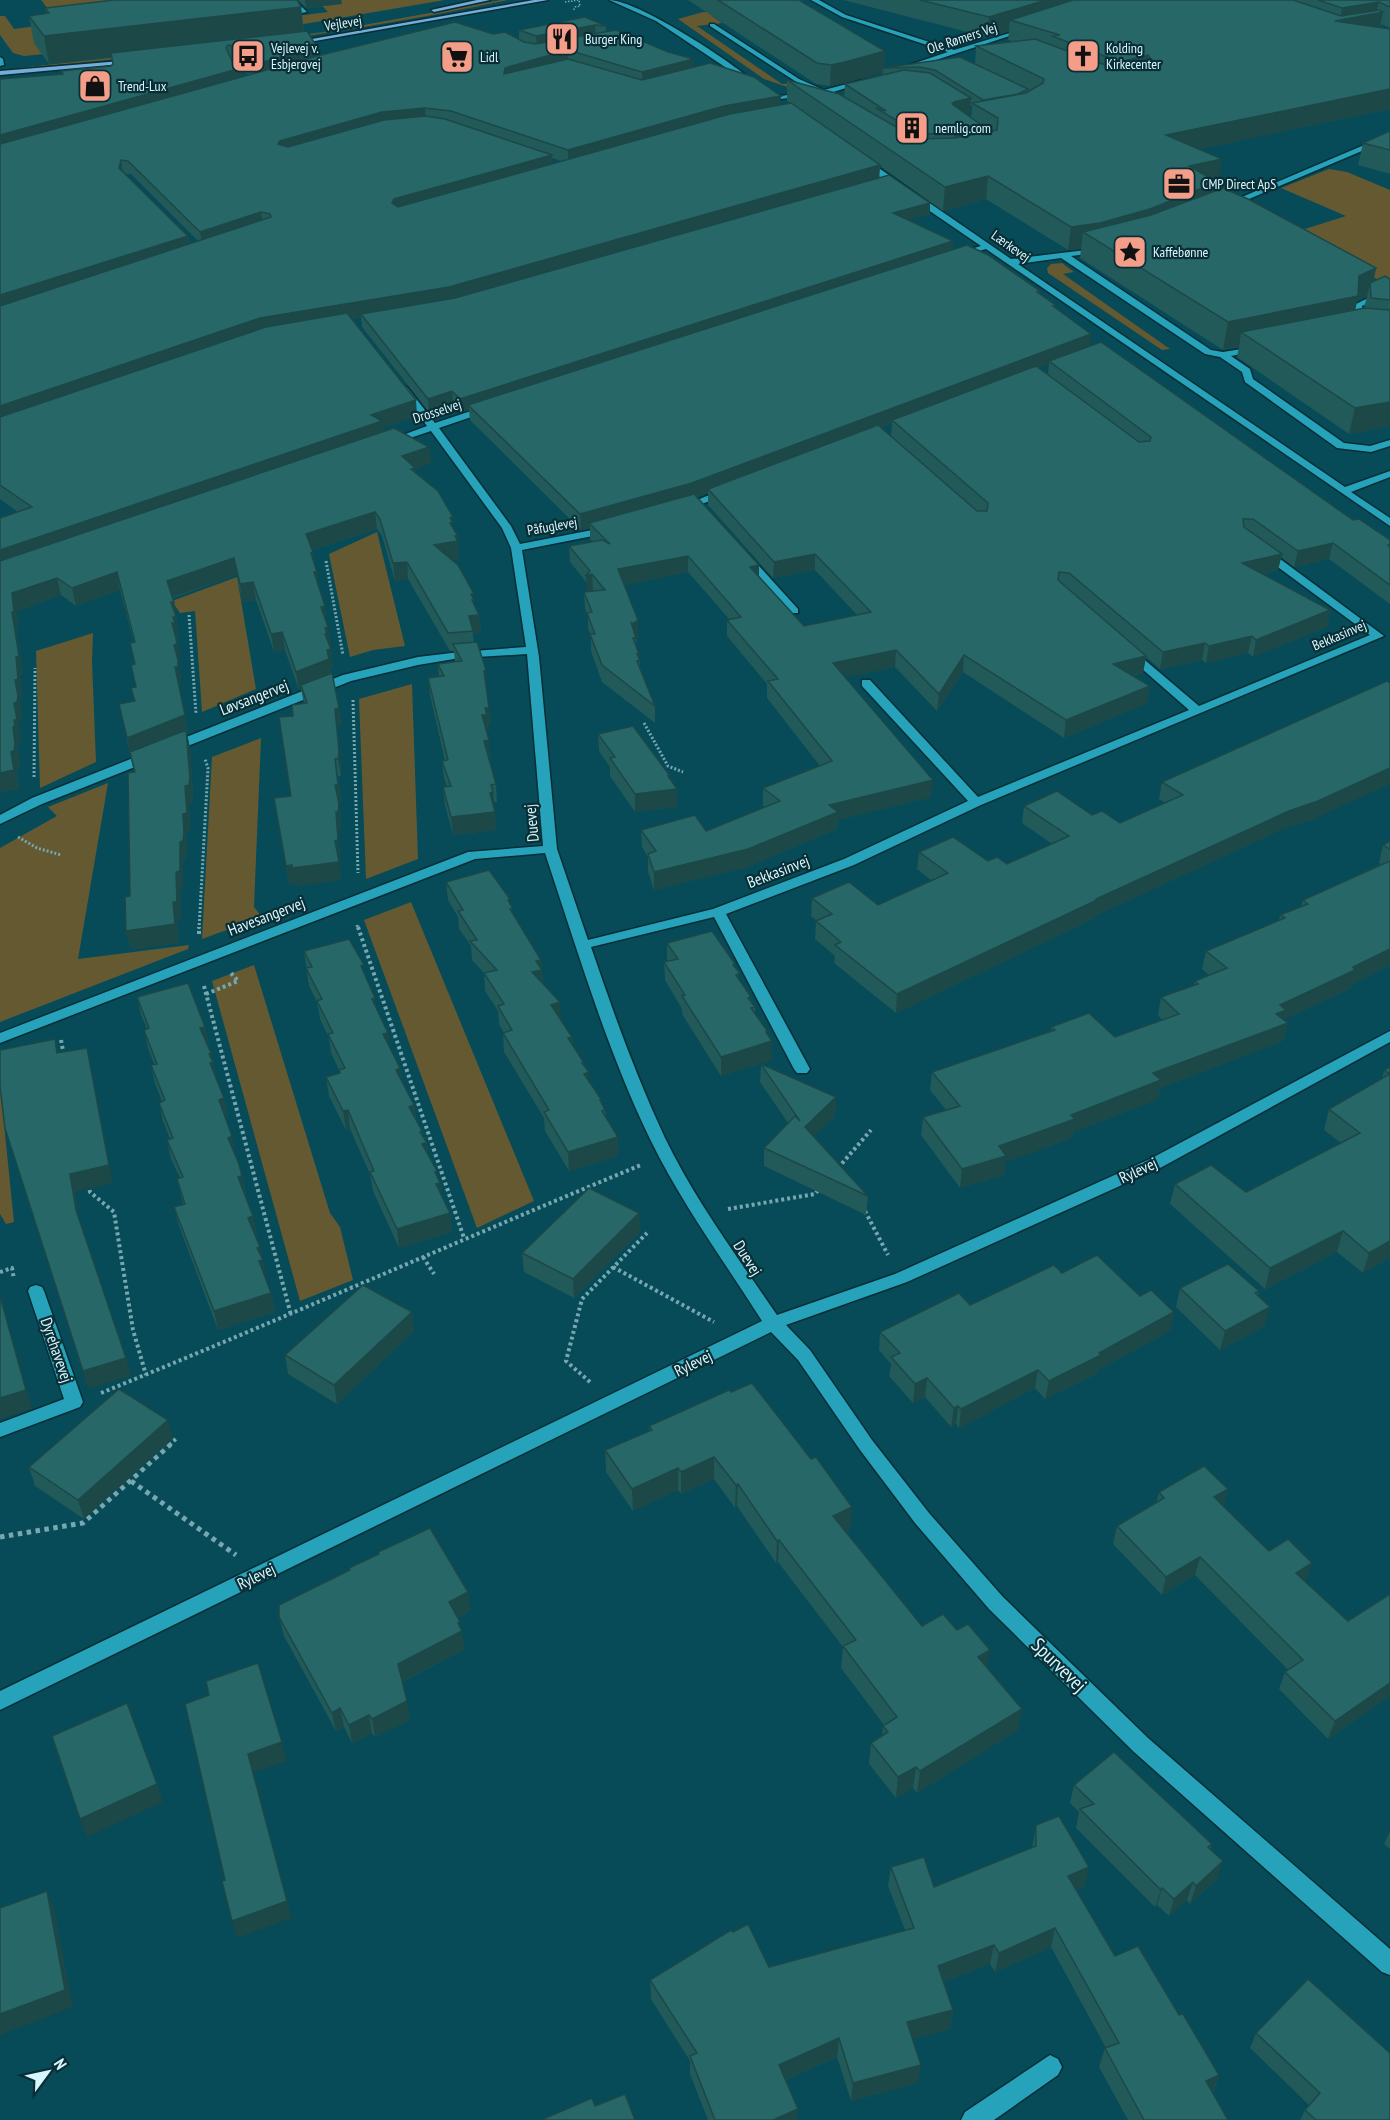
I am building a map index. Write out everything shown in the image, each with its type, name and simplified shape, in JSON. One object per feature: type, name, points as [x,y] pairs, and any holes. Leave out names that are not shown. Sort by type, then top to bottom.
[{"type":"main road","points":[[429,10],[487,0]]},
{"type":"main road","points":[[487,11],[487,6],[514,0]]},
{"type":"main road","name":"Vejlevej","points":[[288,44],[545,0]]},
{"type":"main road","points":[[1,62],[128,53]]},
{"type":"main road","points":[[0,73],[109,67],[141,60]]},
{"type":"street","points":[[291,0],[304,12]]},
{"type":"street","points":[[612,0],[658,20],[756,86]]},
{"type":"street","points":[[814,0],[844,15],[956,52]]},
{"type":"street","points":[[712,25],[797,80],[824,92],[835,100]]},
{"type":"street","name":"Ole Rømers Vej","points":[[897,71],[1030,29]]},
{"type":"street","points":[[996,40],[1007,44]]},
{"type":"street","points":[[942,57],[952,61]]},
{"type":"street","points":[[719,70],[730,67]]},
{"type":"street","points":[[774,99],[824,92],[865,81],[875,81]]},
{"type":"street","points":[[765,93],[783,105]]},
{"type":"street","points":[[1229,212],[1219,208],[1390,136]]},
{"type":"street","points":[[1372,144],[1390,148]]},
{"type":"street","name":"Lærkevej","points":[[855,156],[1390,523]]},
{"type":"street","points":[[879,184],[890,181]]},
{"type":"street","points":[[954,257],[988,246]]},
{"type":"street","points":[[1011,262],[1108,248]]},
{"type":"street","points":[[1063,255],[1208,352],[1223,355],[1268,346]]},
{"type":"street","points":[[1360,327],[1358,305],[1383,294],[1373,289]]},
{"type":"street","points":[[1348,330],[1371,327]]},
{"type":"street","points":[[1223,355],[1246,371],[1248,380],[1341,446],[1371,449],[1390,443]]},
{"type":"street","name":"Duevej","points":[[396,380],[434,426],[507,528],[516,548],[532,650],[550,849],[610,1025],[658,1139],[701,1214],[773,1323]]},
{"type":"street","name":"Drosselvej","points":[[378,446],[501,404]]},
{"type":"street","points":[[1344,491],[1390,474]]},
{"type":"street","points":[[668,513],[701,507],[740,487]]},
{"type":"street","name":"Påfuglevej","points":[[516,548],[620,527]]},
{"type":"street","points":[[734,544],[794,611]]},
{"type":"street","name":"Bekkasinvej","points":[[583,945],[718,912],[849,862],[976,802],[1378,636],[1256,546]]},
{"type":"street","points":[[1116,640],[1197,710]]},
{"type":"street","name":"Løvsangervej","points":[[0,820],[37,801],[347,678],[418,661],[460,655],[532,650]]},
{"type":"street","points":[[866,683],[976,802]]},
{"type":"street","name":"Havesangervej","points":[[0,1038],[473,855],[550,849]]},
{"type":"street","points":[[718,912],[802,1069]]},
{"type":"street","name":"Rylevej","points":[[0,1701],[773,1323],[901,1278],[1156,1163],[1390,1036]]},
{"type":"street","name":"Dyrehavevej","points":[[0,1430],[74,1402],[36,1291]]},
{"type":"street","name":"Spurvevej","points":[[773,1323],[804,1355],[866,1445],[922,1518],[996,1603],[1141,1745],[1390,1964]]},
{"type":"street","points":[[973,2120],[1050,2067]]},
{"type":"path","points":[[564,2],[579,0],[580,6],[575,7],[573,12]]},
{"type":"path","points":[[35,668],[34,789],[37,801]]},
{"type":"path","points":[[644,723],[668,766],[683,772]]},
{"type":"path","points":[[9,832],[37,848],[61,855]]},
{"type":"path","points":[[206,994],[238,981]]},
{"type":"path","points":[[57,1016],[66,1063]]},
{"type":"path","points":[[834,1172],[871,1130]]},
{"type":"path","points":[[74,1402],[291,1315],[667,1155]]},
{"type":"path","points":[[841,1165],[846,1175]]},
{"type":"path","points":[[88,1180],[90,1192],[114,1212],[133,1330],[146,1375]]},
{"type":"path","points":[[701,1214],[815,1194],[821,1187]]},
{"type":"path","points":[[862,1206],[901,1278]]},
{"type":"path","points":[[613,1402],[566,1361],[582,1299],[647,1233]]},
{"type":"path","points":[[423,1257],[434,1274]]},
{"type":"path","points":[[613,1267],[710,1318],[731,1344]]},
{"type":"path","points":[[0,1537],[83,1523],[177,1438]]},
{"type":"path","points":[[131,1481],[261,1574]]},
{"type":"shaded area","points":[[41,0],[221,0],[296,16],[328,12],[317,0],[445,0],[298,25],[158,43],[24,56],[13,53],[0,35],[0,16],[5,16],[14,29],[59,23]]},
{"type":"shaded area","points":[[508,0],[382,24],[255,43],[0,70],[331,31]]},
{"type":"shaded area","points":[[729,11],[712,16],[722,23],[697,26],[782,84],[796,83],[796,90],[764,79],[678,19],[703,12]]},
{"type":"shaded area","points":[[1329,169],[1347,172],[1390,190],[1390,283],[1387,284],[1286,235],[1346,216],[1281,188]]},
{"type":"shaded area","points":[[1062,263],[1074,272],[1063,274],[1170,349],[1162,350],[1048,273],[1047,268],[1051,264]]},
{"type":"shaded area","points":[[377,532],[405,646],[373,650],[350,657],[329,554]]},
{"type":"shaded area","points":[[237,577],[256,689],[202,712],[195,611],[180,613],[172,601]]},
{"type":"shaded area","points":[[93,633],[96,762],[40,788],[36,651]]},
{"type":"shaded area","points":[[412,684],[418,859],[366,879],[359,699]]},
{"type":"shaded area","points":[[261,738],[254,907],[262,917],[202,939],[212,757]]},
{"type":"shaded area","points":[[108,783],[78,959],[189,945],[188,949],[0,1022],[0,848],[57,816],[48,807]]},
{"type":"shaded area","points":[[411,902],[534,1201],[477,1228],[364,920]]},
{"type":"shaded area","points":[[254,965],[330,1213],[340,1227],[353,1280],[300,1301],[212,981]]},
{"type":"shaded area","points":[[0,1085],[14,1222],[6,1224],[0,1214]]},
{"type":"building","points":[[114,0],[297,0],[301,7],[44,36],[29,16],[49,13],[45,8]]},
{"type":"building","points":[[718,0],[799,0],[885,51],[831,65],[817,63]]},
{"type":"building","points":[[920,0],[1046,0],[989,17]]},
{"type":"building","points":[[1073,0],[1293,0],[1341,16],[1379,10],[1383,12],[1335,21],[1390,29],[1390,89],[1166,135],[1222,159],[1189,166],[1217,182],[1150,209],[1100,223],[1071,227],[988,176],[945,187],[787,80],[839,94],[917,139],[955,138],[997,130],[998,118],[972,103],[1026,93],[1043,83],[1044,79],[976,46],[1035,39],[1116,69],[1153,61],[1148,55],[1120,62],[1052,36],[1060,35],[1010,20]]},
{"type":"building","points":[[1318,0],[1390,0],[1390,7],[1379,2],[1342,8]]},
{"type":"building","points":[[585,17],[606,26],[595,25],[536,36],[519,30]]},
{"type":"building","points":[[455,22],[493,34],[505,32],[524,42],[536,44],[616,30],[668,52],[694,59],[642,72],[568,50],[505,68],[504,74],[568,59],[642,80],[710,63],[754,77],[781,96],[724,106],[568,150],[451,111],[425,108],[382,112],[280,141],[278,144],[288,147],[384,120],[425,116],[445,119],[552,155],[394,199],[392,203],[398,207],[730,114],[791,103],[880,165],[449,287],[260,318],[0,406],[0,306],[271,217],[270,214],[261,212],[200,232],[128,161],[121,160],[119,168],[188,236],[0,295],[0,144],[321,55]]},
{"type":"building","points":[[307,31],[317,47],[256,64],[243,60],[234,46],[228,45],[226,48],[234,65],[241,68],[0,135],[0,79],[63,74],[61,71],[111,66],[113,64],[111,53]]},
{"type":"building","points":[[960,57],[1028,89],[1018,94],[983,100],[935,70],[919,67],[883,68]]},
{"type":"building","points":[[904,70],[930,73],[971,98],[952,104],[984,127],[954,133],[919,134],[876,108],[886,111],[845,84]]},
{"type":"building","points":[[1390,131],[1390,150],[1363,143]]},
{"type":"building","points":[[889,175],[930,203],[893,213],[953,241],[460,399],[452,391],[428,399],[361,314],[455,298]]},
{"type":"building","points":[[1223,188],[1248,199],[1376,268],[1359,276],[1358,296],[1228,322],[1083,232],[1151,215]]},
{"type":"building","points":[[967,245],[988,255],[1040,291],[1037,292],[1091,334],[692,483],[580,514],[468,405]]},
{"type":"building","points":[[1385,276],[1390,279],[1390,300],[1371,298],[1370,283]]},
{"type":"building","points":[[1365,308],[1390,310],[1390,402],[1355,408],[1241,332]]},
{"type":"building","points":[[347,313],[416,400],[371,415],[382,421],[0,550],[0,518],[32,507],[0,485],[0,417],[266,327]]},
{"type":"building","points":[[1101,342],[1353,520],[1359,519],[1390,540],[1388,545],[1390,547],[1390,585],[1333,543],[1298,551],[1253,519],[1243,519],[1244,527],[1282,554],[1242,563],[1330,610],[1256,640],[1252,636],[1209,646],[1205,643],[1163,652],[1069,573],[1059,572],[1058,580],[1146,656],[1113,664],[1150,686],[1066,720],[964,655],[939,694],[896,650],[833,663],[933,780],[829,805],[838,812],[748,849],[654,872],[648,854],[656,851],[641,830],[695,815],[706,831],[780,801],[763,788],[832,761],[768,681],[778,679],[727,620],[741,617],[688,556],[618,569],[638,620],[632,624],[631,622],[640,660],[637,661],[655,706],[602,665],[590,634],[595,634],[587,613],[592,612],[584,592],[605,590],[592,574],[586,575],[590,571],[569,546],[602,540],[610,544],[589,523],[694,494],[759,565],[750,567],[804,626],[871,612],[815,554],[774,562],[708,489],[878,425],[977,511],[987,511],[988,503],[892,420],[1036,366],[1139,442],[1150,441],[1151,437],[1049,361]]},
{"type":"building","points":[[394,428],[429,447],[402,456],[415,468],[411,469],[438,491],[453,517],[450,518],[453,522],[450,523],[458,536],[455,536],[458,541],[434,545],[458,565],[474,594],[471,594],[474,600],[472,600],[479,615],[469,616],[473,631],[448,633],[407,562],[393,563],[380,519],[375,512],[306,534],[313,552],[311,553],[317,572],[314,572],[325,606],[321,607],[328,627],[325,628],[327,634],[325,634],[331,649],[327,650],[329,659],[296,672],[282,632],[271,634],[253,582],[240,584],[234,558],[167,581],[174,602],[171,602],[176,617],[173,617],[175,623],[172,623],[178,660],[178,667],[175,667],[185,715],[127,738],[119,704],[135,701],[131,688],[136,687],[131,665],[135,664],[130,643],[135,642],[117,572],[72,588],[57,578],[12,593],[14,612],[12,612],[19,656],[16,657],[18,679],[15,680],[18,696],[17,702],[14,703],[17,720],[14,720],[15,726],[13,727],[15,744],[14,751],[11,752],[14,770],[0,773],[0,561]]},
{"type":"building","points":[[477,642],[486,670],[484,671],[489,708],[485,708],[487,715],[482,715],[489,740],[484,741],[496,784],[491,785],[493,792],[490,793],[495,812],[451,817],[443,787],[451,786],[442,761],[448,760],[428,678],[444,676],[438,664],[462,661],[453,644]]},
{"type":"building","points":[[332,673],[339,708],[335,709],[339,751],[338,759],[335,759],[338,785],[335,785],[339,804],[338,812],[336,812],[338,840],[335,841],[339,862],[292,868],[292,865],[286,866],[274,798],[291,796],[279,717],[293,716],[292,705],[307,703],[301,685]]},
{"type":"building","points":[[1387,681],[1390,683],[1390,768],[1318,801],[1289,811],[1096,899],[897,994],[835,945],[841,942],[816,921],[832,914],[812,898],[849,882],[878,905],[948,873],[919,852],[953,837],[988,861],[997,857],[1007,864],[1069,836],[1024,806],[1057,791],[1092,815],[1102,811],[1120,823],[1183,795],[1162,782]]},
{"type":"building","points":[[633,726],[677,789],[635,794],[610,758],[615,757],[598,734]]},
{"type":"building","points":[[186,730],[190,778],[189,785],[185,786],[187,813],[183,814],[184,833],[183,841],[180,842],[180,871],[176,872],[177,902],[173,902],[175,924],[126,931],[125,897],[130,896],[128,773],[135,772],[130,752]]},
{"type":"building","points":[[1390,841],[1390,849],[1383,845]]},
{"type":"building","points":[[1390,861],[1390,949],[1353,967],[1355,970],[1280,1005],[1286,1010],[1276,1014],[1288,1023],[1153,1073],[1161,1080],[1071,1115],[1075,1119],[999,1146],[1006,1156],[962,1169],[923,1117],[960,1106],[932,1072],[1055,1030],[1051,1027],[1089,1013],[1115,1037],[1179,1014],[1161,997],[1198,984],[1195,981],[1227,968],[1206,951],[1285,918],[1280,915],[1308,904],[1303,900]]},
{"type":"building","points":[[489,870],[510,899],[508,900],[513,909],[510,909],[541,960],[536,961],[542,970],[532,972],[560,1002],[551,1005],[572,1037],[568,1038],[589,1072],[584,1074],[601,1099],[605,1110],[602,1111],[618,1137],[568,1152],[544,1112],[549,1110],[503,1033],[512,1030],[498,1006],[504,1004],[484,973],[497,970],[470,941],[477,940],[458,911],[463,910],[446,882]]},
{"type":"building","points":[[712,931],[740,973],[736,975],[751,997],[748,998],[755,1007],[751,1008],[772,1041],[721,1057],[682,996],[685,995],[664,962],[678,959],[667,943]]},
{"type":"building","points":[[349,939],[364,965],[361,966],[375,998],[372,999],[388,1033],[383,1034],[400,1068],[396,1070],[414,1105],[409,1107],[427,1143],[422,1144],[437,1171],[435,1172],[440,1183],[436,1184],[450,1213],[397,1229],[370,1172],[374,1171],[348,1110],[343,1111],[326,1077],[340,1073],[339,1070],[345,1068],[328,1034],[333,1033],[317,1001],[322,999],[306,968],[312,967],[304,951]]},
{"type":"building","points":[[188,983],[205,1027],[200,1028],[211,1053],[209,1054],[213,1062],[210,1063],[224,1098],[219,1100],[232,1136],[228,1138],[239,1164],[242,1176],[238,1177],[253,1216],[248,1218],[260,1247],[257,1248],[263,1260],[259,1261],[271,1293],[214,1311],[174,1207],[185,1204],[177,1179],[183,1177],[167,1140],[173,1138],[159,1103],[165,1100],[151,1065],[157,1064],[144,1030],[149,1028],[137,997]]},
{"type":"building","points":[[55,1039],[57,1053],[87,1048],[109,1165],[70,1174],[76,1210],[126,1358],[83,1371],[5,1128],[0,1086],[0,1050]]},
{"type":"building","points":[[761,1064],[836,1097],[805,1127],[868,1196],[764,1148],[795,1116],[800,1121]]},
{"type":"building","points":[[1390,1074],[1390,1241],[1369,1253],[1343,1231],[1270,1268],[1175,1184],[1211,1165],[1246,1192],[1360,1133],[1329,1109]]},
{"type":"building","points":[[589,1188],[639,1213],[573,1279],[522,1253]]},
{"type":"building","points":[[1097,1255],[1140,1296],[1151,1290],[1174,1312],[1099,1353],[1101,1355],[1049,1381],[1038,1370],[961,1409],[958,1406],[954,1408],[927,1378],[915,1384],[891,1357],[900,1353],[880,1332],[959,1293],[970,1305],[1054,1265],[1062,1273]]},
{"type":"building","points":[[1228,1264],[1259,1291],[1255,1293],[1270,1307],[1225,1331],[1180,1288]]},
{"type":"building","points":[[363,1285],[412,1312],[334,1385],[285,1355]]},
{"type":"building","points":[[0,1296],[26,1390],[0,1398]]},
{"type":"building","points":[[752,1383],[811,1459],[816,1457],[852,1507],[833,1516],[922,1626],[943,1614],[957,1630],[968,1624],[990,1650],[978,1657],[1022,1709],[920,1771],[916,1767],[898,1777],[871,1743],[888,1732],[883,1726],[897,1717],[843,1646],[856,1640],[779,1540],[777,1541],[738,1484],[736,1485],[714,1457],[681,1472],[678,1468],[632,1489],[605,1450],[652,1430],[649,1426],[729,1390],[731,1392]]},
{"type":"building","points":[[119,1389],[168,1420],[78,1500],[29,1467]]},
{"type":"building","points":[[1204,1466],[1228,1489],[1214,1497],[1269,1551],[1288,1539],[1312,1563],[1296,1573],[1348,1621],[1390,1594],[1390,1683],[1335,1721],[1285,1672],[1303,1660],[1200,1557],[1166,1577],[1117,1526],[1164,1498],[1159,1492]]},
{"type":"building","points":[[430,1528],[468,1592],[449,1602],[460,1622],[458,1623],[462,1631],[398,1664],[407,1701],[372,1719],[369,1715],[349,1725],[340,1708],[332,1713],[279,1617],[279,1605],[350,1570],[349,1568],[379,1554],[378,1552]]},
{"type":"building","points":[[258,1663],[282,1742],[248,1754],[287,1901],[232,1921],[222,1881],[225,1880],[185,1704],[209,1695],[206,1681]]},
{"type":"building","points":[[127,1703],[157,1784],[80,1819],[52,1736]]},
{"type":"building","points":[[1114,1752],[1212,1844],[1208,1847],[1223,1861],[1196,1886],[1193,1882],[1174,1899],[1162,1888],[1161,1890],[1080,1809],[1094,1804],[1074,1785]]},
{"type":"building","points":[[1059,1816],[1089,1867],[1068,1876],[1115,1956],[1138,1946],[1179,2015],[1183,2014],[1219,2075],[1206,2081],[1228,2120],[1144,2120],[1105,2048],[1119,2043],[1055,1928],[999,1953],[994,1945],[938,1966],[953,2010],[907,2022],[921,2065],[853,2083],[839,2038],[779,2065],[798,2109],[773,2120],[715,2120],[690,2056],[697,2053],[650,1980],[731,1930],[733,1932],[748,1924],[769,1967],[914,1928],[891,1867],[924,1857],[934,1887],[1036,1846],[1036,1825]]},
{"type":"building","points":[[47,1891],[65,1990],[0,2014],[0,1908]]},
{"type":"building","points":[[1308,1979],[1390,2053],[1390,2120],[1316,2120],[1305,2110],[1320,2093],[1256,2033]]},
{"type":"building","points":[[625,2094],[635,2120],[541,2120],[592,2098],[595,2106]]},
{"type":"place","name":"Burger King","points":[[562,39]]},
{"type":"place","name":"Vejlevej v. Esbjergvej","points":[[248,56]]},
{"type":"place","name":"Kolding Kirkecenter","points":[[1083,56]]},
{"type":"place","name":"Lidl","points":[[457,57]]},
{"type":"place","name":"Trend-Lux","points":[[95,86]]},
{"type":"place","name":"nemlig.com","points":[[912,128]]},
{"type":"place","name":"CMP Direct ApS","points":[[1179,184]]},
{"type":"place","name":"Kaffebønne","points":[[1130,252]]}]
